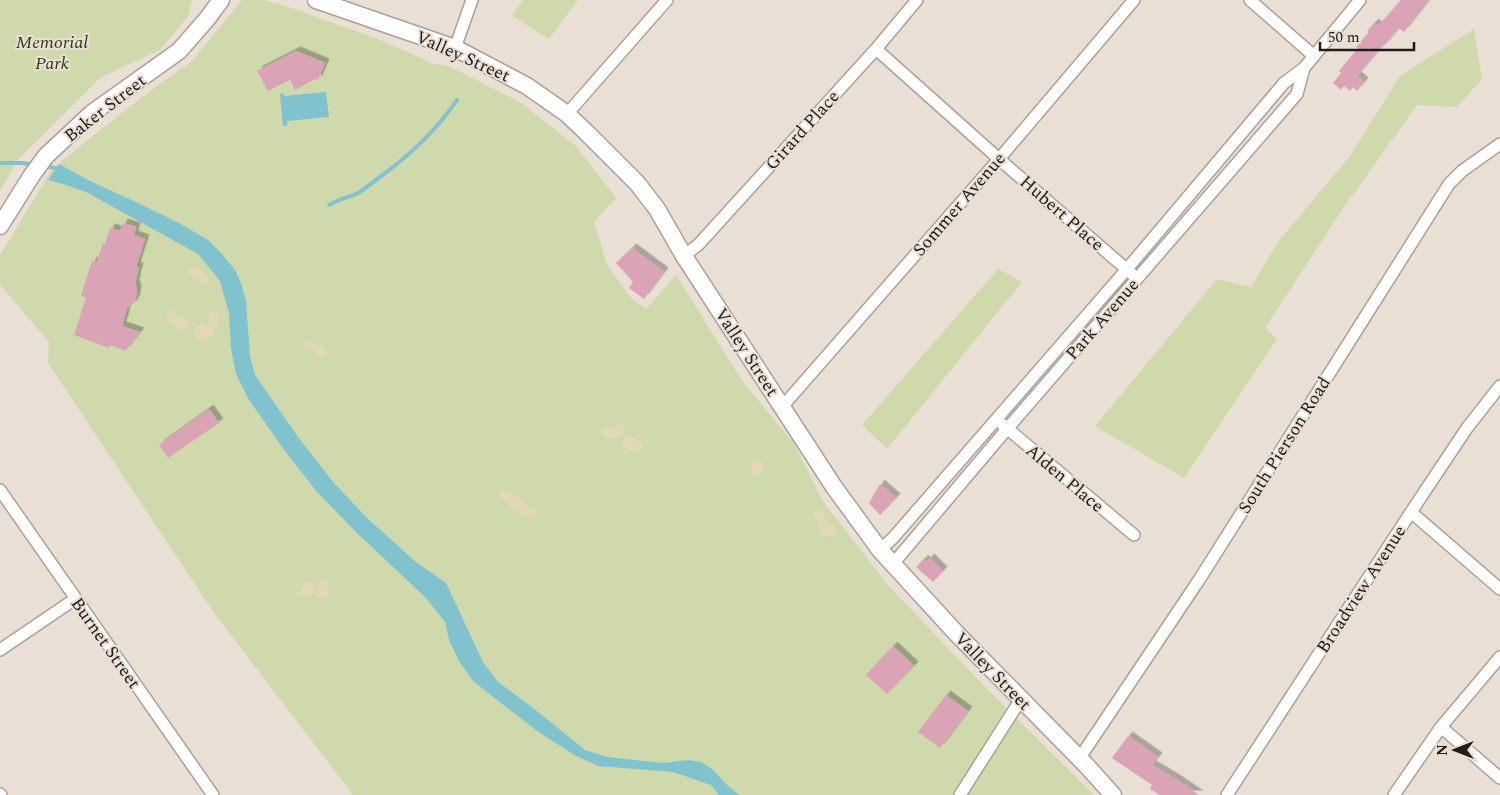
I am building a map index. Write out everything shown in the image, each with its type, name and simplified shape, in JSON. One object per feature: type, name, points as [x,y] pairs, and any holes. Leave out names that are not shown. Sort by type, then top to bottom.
[{"type":"main road","name":"Baker Street","points":[[0,226],[46,156],[92,113],[179,51],[221,0]]},
{"type":"main road","name":"Valley Street","points":[[316,0],[455,48],[527,86],[567,114],[637,183],[657,209],[684,256],[834,487],[880,550],[892,565],[1113,795]]},
{"type":"street","points":[[455,48],[472,0]]},
{"type":"street","points":[[567,114],[668,0]]},
{"type":"street","name":"Girard Place","points":[[684,256],[698,244],[876,49],[917,0]]},
{"type":"street","name":"Sommer Avenue","points":[[782,407],[999,159],[1134,0]]},
{"type":"street","points":[[1250,0],[1314,56]]},
{"type":"street","name":"Park Avenue","points":[[880,550],[893,538],[1126,269],[1284,83],[1304,68],[1360,0]]},
{"type":"street","name":"Hubert Place","points":[[876,49],[999,159],[1137,278]]},
{"type":"street","name":"Park Avenue","points":[[892,565],[1297,94],[1304,68]]},
{"type":"street","name":"South Pierson Road","points":[[1079,758],[1199,580],[1449,184],[1462,171],[1500,144]]},
{"type":"street","name":"Broadview Avenue","points":[[1227,795],[1467,428],[1498,393]]},
{"type":"street","name":"Alden Place","points":[[996,419],[1134,536]]},
{"type":"street","name":"Burnet Street","points":[[0,490],[214,795]]},
{"type":"street","points":[[1411,512],[1500,588]]},
{"type":"street","points":[[0,650],[75,599]]},
{"type":"street","points":[[1394,795],[1441,727],[1500,657]]},
{"type":"street","points":[[960,795],[1021,699]]},
{"type":"street","points":[[1441,727],[1500,778]]},
{"type":"green space","name":"Memorial Park","points":[[0,0],[192,0],[189,15],[160,50],[100,78],[19,158],[0,191]]},
{"type":"green space","points":[[242,0],[264,0],[286,6],[378,39],[432,63],[451,67],[521,103],[576,146],[616,198],[594,222],[607,265],[632,299],[646,309],[676,275],[741,379],[794,444],[823,501],[887,584],[991,693],[1094,795],[353,795],[214,613],[48,363],[49,342],[0,285],[0,255],[51,171],[124,111],[192,61]]},
{"type":"green space","points":[[523,0],[578,0],[549,39],[512,16]]},
{"type":"green space","points":[[1474,29],[1482,79],[1457,107],[1417,105],[1342,210],[1265,328],[1277,339],[1184,478],[1095,426],[1217,279],[1251,287],[1278,242],[1350,156],[1400,76]]},
{"type":"green space","points":[[998,269],[1022,282],[887,449],[862,425]]},
{"type":"sand","points":[[192,267],[200,269],[204,273],[209,280],[208,285],[202,283],[198,278],[190,276],[188,270]]},
{"type":"sand","points":[[169,310],[174,311],[177,318],[182,316],[187,320],[188,325],[186,329],[179,330],[171,326],[166,318]]},
{"type":"sand","points":[[214,310],[217,311],[219,316],[218,325],[207,340],[199,341],[194,334],[196,326],[201,324],[206,327],[210,322],[208,318],[210,313]]},
{"type":"sand","points":[[305,342],[323,347],[326,355],[322,357],[317,356],[313,349],[306,347]]},
{"type":"sand","points":[[622,424],[625,427],[622,435],[616,439],[605,438],[601,432],[604,427]]},
{"type":"sand","points":[[629,435],[643,445],[642,449],[636,452],[630,451],[622,444],[621,441]]},
{"type":"sand","points":[[755,460],[762,461],[764,467],[760,473],[754,475],[750,469]]},
{"type":"sand","points":[[501,490],[509,491],[520,498],[526,505],[536,510],[535,515],[530,518],[510,509],[508,502],[500,496]]},
{"type":"sand","points":[[817,509],[823,512],[828,524],[836,527],[836,534],[827,537],[821,536],[820,528],[814,517],[814,511]]},
{"type":"sand","points":[[319,581],[325,581],[329,591],[328,597],[323,599],[317,596],[316,586]]},
{"type":"sand","points":[[307,582],[313,583],[312,595],[297,596],[297,593],[302,590],[303,584]]},
{"type":"water","points":[[326,92],[329,117],[287,121],[287,126],[283,126],[280,94],[283,93],[284,96]]},
{"type":"water","points":[[59,164],[92,182],[179,223],[208,240],[222,254],[235,270],[246,301],[250,356],[255,375],[298,437],[334,483],[367,518],[416,562],[446,583],[483,662],[498,682],[585,750],[607,757],[663,763],[688,760],[701,762],[712,769],[739,795],[719,795],[711,785],[673,772],[598,766],[576,756],[537,731],[473,681],[459,661],[449,640],[445,622],[426,598],[358,534],[317,492],[249,400],[236,374],[231,348],[229,313],[220,281],[198,254],[86,192],[48,180]]},
{"type":"building","points":[[1401,0],[1429,0],[1404,32],[1399,28],[1357,76],[1364,82],[1357,91],[1353,87],[1350,91],[1344,86],[1341,90],[1333,83],[1341,73],[1339,71],[1358,48],[1356,47],[1369,32],[1367,31],[1374,23],[1378,26]]},
{"type":"building","points":[[296,51],[325,63],[318,80],[315,79],[295,90],[290,80],[268,91],[257,71]]},
{"type":"building","points":[[123,223],[136,227],[134,235],[145,239],[136,267],[139,267],[135,283],[137,290],[136,298],[133,304],[127,308],[122,326],[140,332],[125,351],[110,345],[109,348],[74,335],[86,298],[81,296],[92,261],[97,262],[110,228],[120,231]]},
{"type":"building","points":[[632,248],[664,272],[644,299],[629,288],[633,282],[616,263]]},
{"type":"building","points":[[209,409],[219,423],[168,458],[159,445]]},
{"type":"building","points":[[880,484],[896,498],[880,515],[869,503]]},
{"type":"building","points":[[930,558],[943,571],[933,582],[916,567],[924,559],[926,562]]},
{"type":"building","points":[[893,646],[914,666],[887,694],[866,675]]},
{"type":"building","points":[[946,695],[968,711],[940,748],[918,732]]},
{"type":"building","points":[[1128,736],[1158,757],[1152,765],[1199,795],[1160,795],[1150,789],[1152,785],[1112,758]]},
{"type":"waterway","points":[[329,205],[361,191],[402,160],[422,142],[457,100]]},
{"type":"waterway","points":[[0,163],[35,165]]},
{"type":"waterway","points":[[44,166],[60,169]]}]
